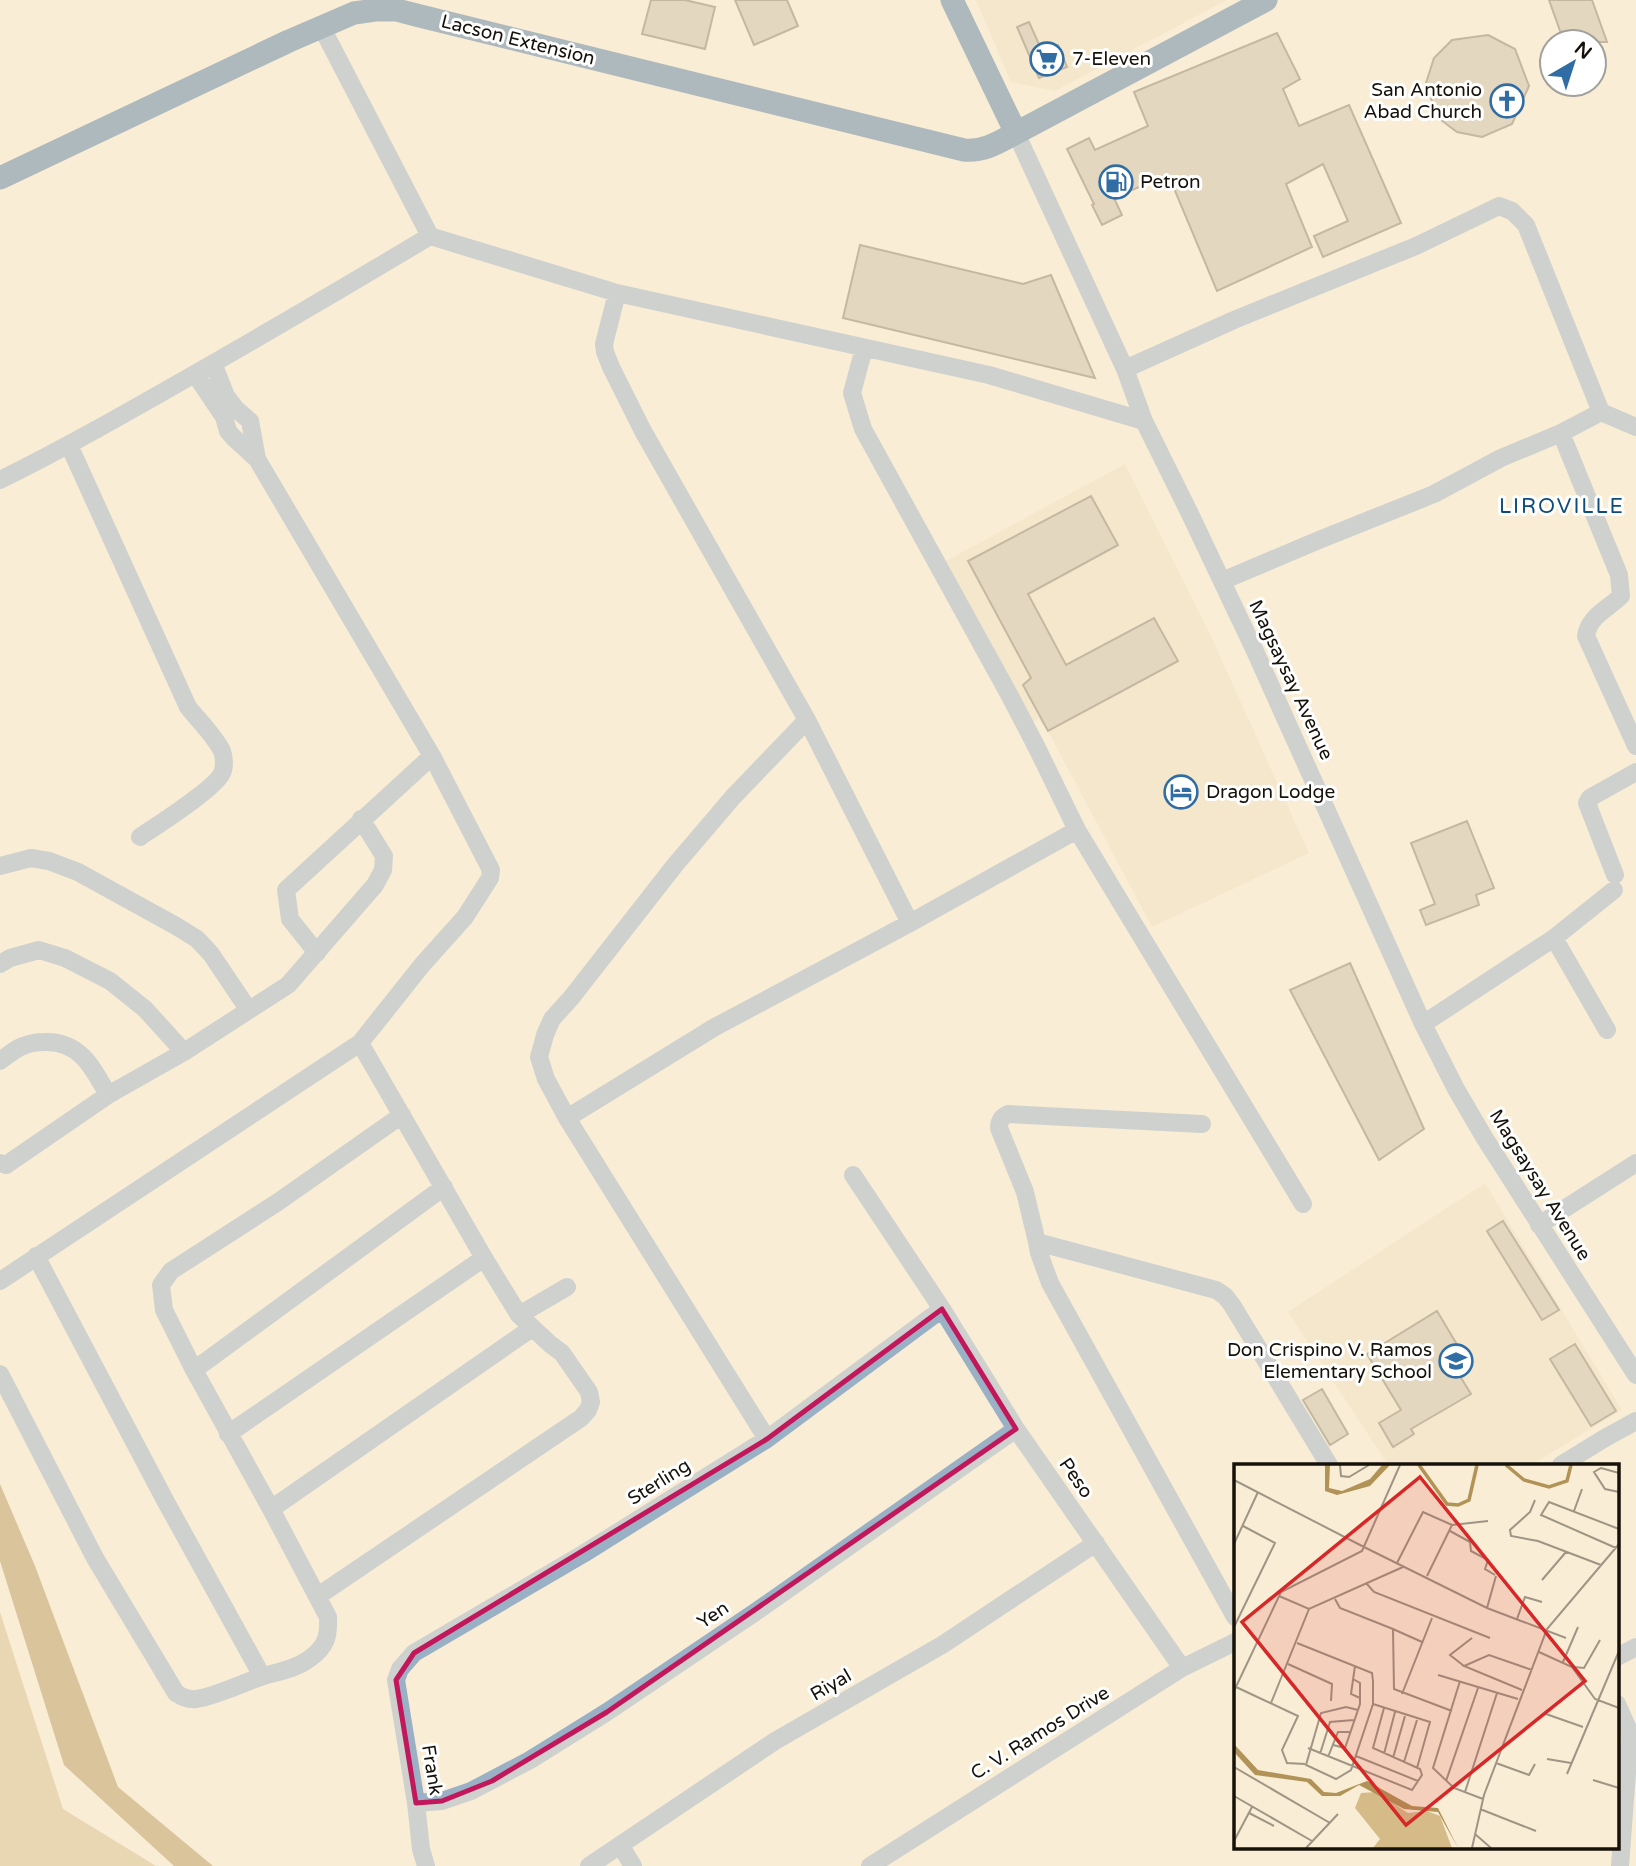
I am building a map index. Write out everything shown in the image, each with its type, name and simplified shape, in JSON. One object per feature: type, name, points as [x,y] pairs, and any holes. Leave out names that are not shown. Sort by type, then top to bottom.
[{"type":"main road","points":[[952,0],[1016,133]]},
{"type":"main road","name":"Lacson Extension","points":[[0,178],[321,26],[354,13],[375,10],[397,10],[974,151],[984,149],[1016,133],[1266,0]]},
{"type":"street","points":[[321,26],[430,236],[617,293],[989,375],[1144,421]]},
{"type":"street","name":"Magsaysay Avenue","points":[[1016,133],[1125,369],[1144,421],[1222,581],[1423,1024],[1456,1089],[1636,1375]]},
{"type":"street","points":[[1125,369],[1234,320],[1416,246],[1499,206],[1512,211],[1526,225],[1601,412],[1636,427]]},
{"type":"street","points":[[0,480],[69,445],[195,374],[430,236]]},
{"type":"street","points":[[617,293],[604,344],[611,367],[643,431],[807,720],[910,923]]},
{"type":"street","points":[[864,348],[852,393],[863,429],[1011,698],[1077,830],[1303,1205]]},
{"type":"street","points":[[213,363],[226,396],[236,410],[250,421],[257,459]]},
{"type":"street","points":[[0,1280],[360,1043],[422,965],[465,917],[490,878],[491,870],[432,756],[257,459],[228,431],[224,417],[195,374]]},
{"type":"street","points":[[1222,581],[1434,494],[1502,458],[1561,433],[1601,412]]},
{"type":"street","points":[[1561,433],[1619,575],[1621,596],[1594,617],[1587,626],[1586,636],[1636,746]]},
{"type":"street","points":[[69,445],[188,707],[223,753],[223,771],[217,780],[140,838]]},
{"type":"street","points":[[766,1439],[567,1118],[546,1079],[539,1057],[552,1019],[675,865],[733,797],[807,720]]},
{"type":"street","points":[[317,953],[290,919],[286,890],[432,756]]},
{"type":"street","points":[[1423,1024],[1554,938],[1615,883],[1587,803],[1595,795],[1636,772]]},
{"type":"street","points":[[0,1163],[6,1165],[108,1095],[184,1052],[288,985],[375,885],[383,870],[384,856],[361,819]]},
{"type":"street","points":[[567,1118],[715,1027],[1077,830]]},
{"type":"street","points":[[0,866],[31,858],[49,862],[78,872],[176,926],[197,939],[211,954],[248,1009]]},
{"type":"street","points":[[1554,938],[1607,1030]]},
{"type":"street","points":[[0,964],[10,958],[38,950],[65,958],[110,981],[145,1009],[184,1052]]},
{"type":"street","points":[[0,1061],[31,1044],[54,1041],[68,1045],[92,1066],[108,1095]]},
{"type":"street","points":[[318,1597],[570,1426],[588,1410],[591,1402],[589,1392],[562,1353],[526,1321],[484,1258],[360,1043]]},
{"type":"street","points":[[1202,1124],[1008,1114],[999,1123],[999,1128],[1025,1192],[1039,1253],[1051,1283],[1234,1615]]},
{"type":"street","points":[[0,1374],[95,1558],[176,1693],[183,1698],[199,1699],[297,1666],[310,1659],[323,1646],[329,1633],[328,1617],[194,1370],[164,1310],[161,1285],[171,1270],[278,1202],[402,1115]]},
{"type":"street","points":[[1539,1224],[1636,1163]]},
{"type":"street","name":"Peso","points":[[853,1175],[942,1309],[1016,1429],[1182,1668]]},
{"type":"street","points":[[194,1370],[444,1187]]},
{"type":"street","points":[[1037,1242],[1221,1293],[1232,1305],[1328,1464]]},
{"type":"street","points":[[36,1256],[262,1676]]},
{"type":"street","points":[[228,1434],[484,1258]]},
{"type":"street","points":[[271,1509],[526,1321],[567,1287]]},
{"type":"street","name":"Sterling","points":[[397,1680],[400,1669],[414,1653],[583,1554],[766,1439],[942,1309]]},
{"type":"street","points":[[1563,1464],[1636,1421]]},
{"type":"street","name":"Yen","points":[[416,1803],[442,1801],[471,1791],[541,1753],[607,1712],[754,1614],[1016,1429]]},
{"type":"street","name":"Riyal","points":[[589,1866],[775,1741],[942,1645],[1096,1543]]},
{"type":"street","name":"C. V. Ramos Drive","points":[[870,1866],[1182,1668],[1234,1642]]},
{"type":"street","points":[[1618,1656],[1636,1647]]},
{"type":"street","name":"Frank","points":[[397,1680],[421,1849],[426,1866]]},
{"type":"street","points":[[1618,1706],[1633,1737],[1620,1866]]},
{"type":"street","points":[[620,1845],[633,1866]]},
{"type":"highlighted area","points":[[942,1309],[1016,1429],[607,1712],[492,1781],[442,1801],[416,1803],[396,1680],[414,1653],[767,1439]]},
{"type":"shaded area","points":[[976,0],[1227,0],[1055,91],[1011,82]]},
{"type":"shaded area","points":[[1125,464],[1210,634],[1309,853],[1152,927],[1048,731],[1038,719],[1024,726],[933,568]]},
{"type":"shaded area","name":"Don Crispino V. Ramos Elementary School","points":[[1485,1183],[1622,1410],[1533,1464],[1387,1464],[1288,1312]]},
{"type":"shaded area","points":[[0,1484],[35,1566],[118,1787],[213,1866],[174,1866],[64,1765],[0,1561]]},
{"type":"shaded area","points":[[0,1612],[63,1809],[156,1866],[0,1866]]},
{"type":"building","points":[[651,0],[685,0],[715,7],[705,49],[642,34]]},
{"type":"building","points":[[735,0],[787,0],[798,26],[754,45]]},
{"type":"building","points":[[1549,0],[1592,0],[1602,28],[1559,28]]},
{"type":"building","name":"7-Eleven","points":[[1029,22],[1042,51],[1058,45],[1067,67],[1039,78],[1017,27]]},
{"type":"building","points":[[1277,33],[1300,79],[1283,89],[1299,126],[1349,105],[1401,223],[1323,257],[1314,236],[1348,221],[1323,164],[1286,184],[1312,247],[1217,291],[1168,174],[1114,198],[1122,215],[1102,225],[1067,149],[1089,138],[1095,150],[1148,126],[1134,92]]},
{"type":"building","points":[[1488,35],[1515,49],[1529,86],[1512,124],[1482,137],[1457,132],[1437,117],[1426,83],[1434,58],[1452,40]]},
{"type":"building","points":[[860,245],[1023,284],[1051,275],[1095,378],[843,318]]},
{"type":"building","points":[[1091,496],[1118,545],[1028,594],[1066,665],[1154,618],[1178,661],[1048,731],[1023,685],[1031,678],[968,561]]},
{"type":"building","points":[[1467,821],[1494,888],[1476,895],[1479,905],[1426,925],[1420,910],[1435,904],[1411,843]]},
{"type":"building","points":[[1350,963],[1424,1129],[1379,1160],[1290,990]]},
{"type":"building","points":[[1503,1221],[1559,1310],[1542,1320],[1487,1231]]},
{"type":"building","points":[[1437,1311],[1465,1358],[1453,1365],[1471,1394],[1411,1429],[1414,1434],[1393,1447],[1379,1423],[1401,1410],[1367,1354]]},
{"type":"building","points":[[1575,1344],[1616,1411],[1591,1426],[1550,1359]]},
{"type":"building","points":[[1322,1389],[1348,1434],[1330,1445],[1303,1400]]},
{"type":"place","name":"7-Eleven","points":[[1047,59]]},
{"type":"place","name":"San Antonio Abad Church","points":[[1507,101]]},
{"type":"place","name":"Petron","points":[[1116,182]]},
{"type":"place","name":"Dragon Lodge","points":[[1181,792]]},
{"type":"place","name":"Don Crispino V. Ramos Elementary School","points":[[1456,1361]]},
{"type":"district","name":"LIROVILLE","points":[[1562,506]]}]
